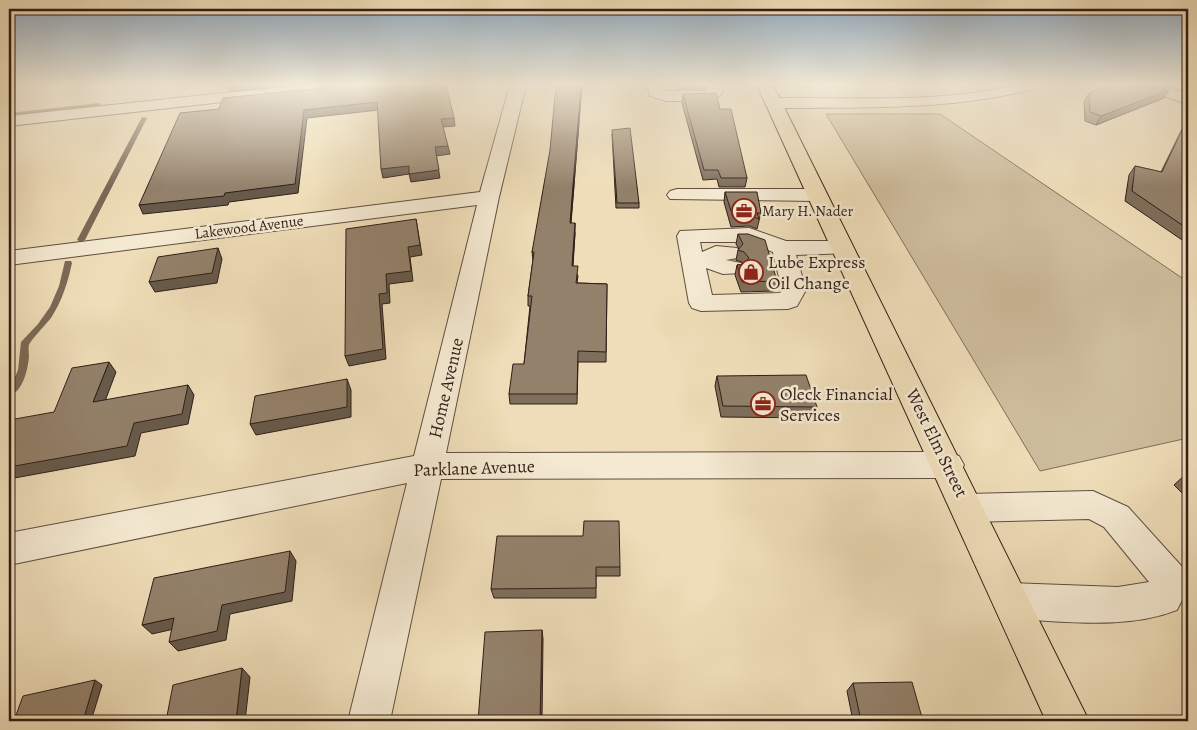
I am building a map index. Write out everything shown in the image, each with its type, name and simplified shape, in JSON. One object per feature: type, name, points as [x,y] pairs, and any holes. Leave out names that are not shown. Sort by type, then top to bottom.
[{"type":"main road","name":"West Elm Street","points":[[781,119],[948,465],[1068,721]]},
{"type":"street","points":[[9,121],[27,119]]},
{"type":"street","name":"Home Avenue","points":[[369,721],[429,466],[489,197],[509,119]]},
{"type":"street","points":[[677,195],[817,195]]},
{"type":"street","name":"Lakewood Avenue","points":[[9,258],[489,197]]},
{"type":"street","points":[[699,290],[701,303],[788,301],[776,266],[749,235],[688,236],[722,265]]},
{"type":"street","points":[[776,266],[842,248]]},
{"type":"street","points":[[699,290],[722,265]]},
{"type":"street","points":[[699,290],[722,265]]},
{"type":"street","name":"Parklane Avenue","points":[[9,549],[429,466],[948,465]]},
{"type":"street","points":[[968,508],[1093,505],[1116,517],[1172,582],[1164,597],[1118,605],[1012,601]]},
{"type":"shaded area","points":[[829,119],[947,119],[1188,282],[1188,438],[1040,471]]},
{"type":"building","points":[[177,119],[303,119],[295,184],[225,193],[224,196],[139,205]]},
{"type":"building","points":[[378,119],[441,119],[448,146],[435,147],[439,170],[409,174],[409,166],[381,169]]},
{"type":"building","points":[[553,119],[578,119],[570,223],[575,223],[572,266],[578,266],[576,283],[607,284],[606,352],[578,351],[577,394],[509,394],[513,364],[524,364],[532,296],[528,296],[534,252],[532,252],[550,150]]},
{"type":"building","points":[[690,119],[733,119],[747,178],[721,178],[718,170],[704,170]]},
{"type":"building","points":[[1186,122],[1188,122],[1188,195],[1185,202],[1188,204],[1188,229],[1132,191],[1135,166],[1162,172]]},
{"type":"building","points":[[630,128],[639,203],[617,203],[612,130]]},
{"type":"building","points":[[725,192],[757,192],[761,213],[757,213],[759,219],[751,216],[733,217]]},
{"type":"building","points":[[416,219],[420,245],[408,247],[411,271],[386,274],[387,293],[379,294],[383,349],[345,356],[346,229]]},
{"type":"building","points":[[738,234],[748,234],[765,240],[777,281],[742,282],[737,265],[744,264],[749,258],[744,252],[738,250],[743,244]]},
{"type":"building","points":[[218,248],[212,273],[149,282],[158,257]]},
{"type":"building","points":[[109,362],[93,402],[188,385],[182,414],[134,423],[127,446],[9,467],[9,432],[15,419],[54,412],[72,368]]},
{"type":"building","points":[[806,375],[817,407],[723,406],[717,376]]},
{"type":"building","points":[[347,379],[347,407],[250,424],[255,396]]},
{"type":"building","points":[[584,521],[619,521],[620,567],[596,567],[596,588],[491,589],[497,536],[583,536]]},
{"type":"building","points":[[290,551],[285,592],[222,605],[217,631],[169,642],[174,618],[142,625],[154,578]]},
{"type":"building","points":[[542,630],[540,721],[478,721],[485,632]]},
{"type":"building","points":[[242,668],[236,721],[166,721],[173,685]]},
{"type":"building","points":[[95,680],[83,721],[14,721],[23,696]]},
{"type":"building","points":[[912,682],[923,721],[861,721],[853,683]]},
{"type":"waterway","points":[[81,240],[143,119]]},
{"type":"waterway","points":[[9,393],[20,376],[24,363],[25,342],[41,326],[54,307],[63,286],[68,263]]},
{"type":"tunnel","points":[[731,260],[765,259]]},
{"type":"place","name":"Mary H. Nader","points":[[744,211]]},
{"type":"place","name":"Lube Express Oil Change","points":[[751,272]]},
{"type":"place","name":"Oleck Financial Services","points":[[763,404]]}]
